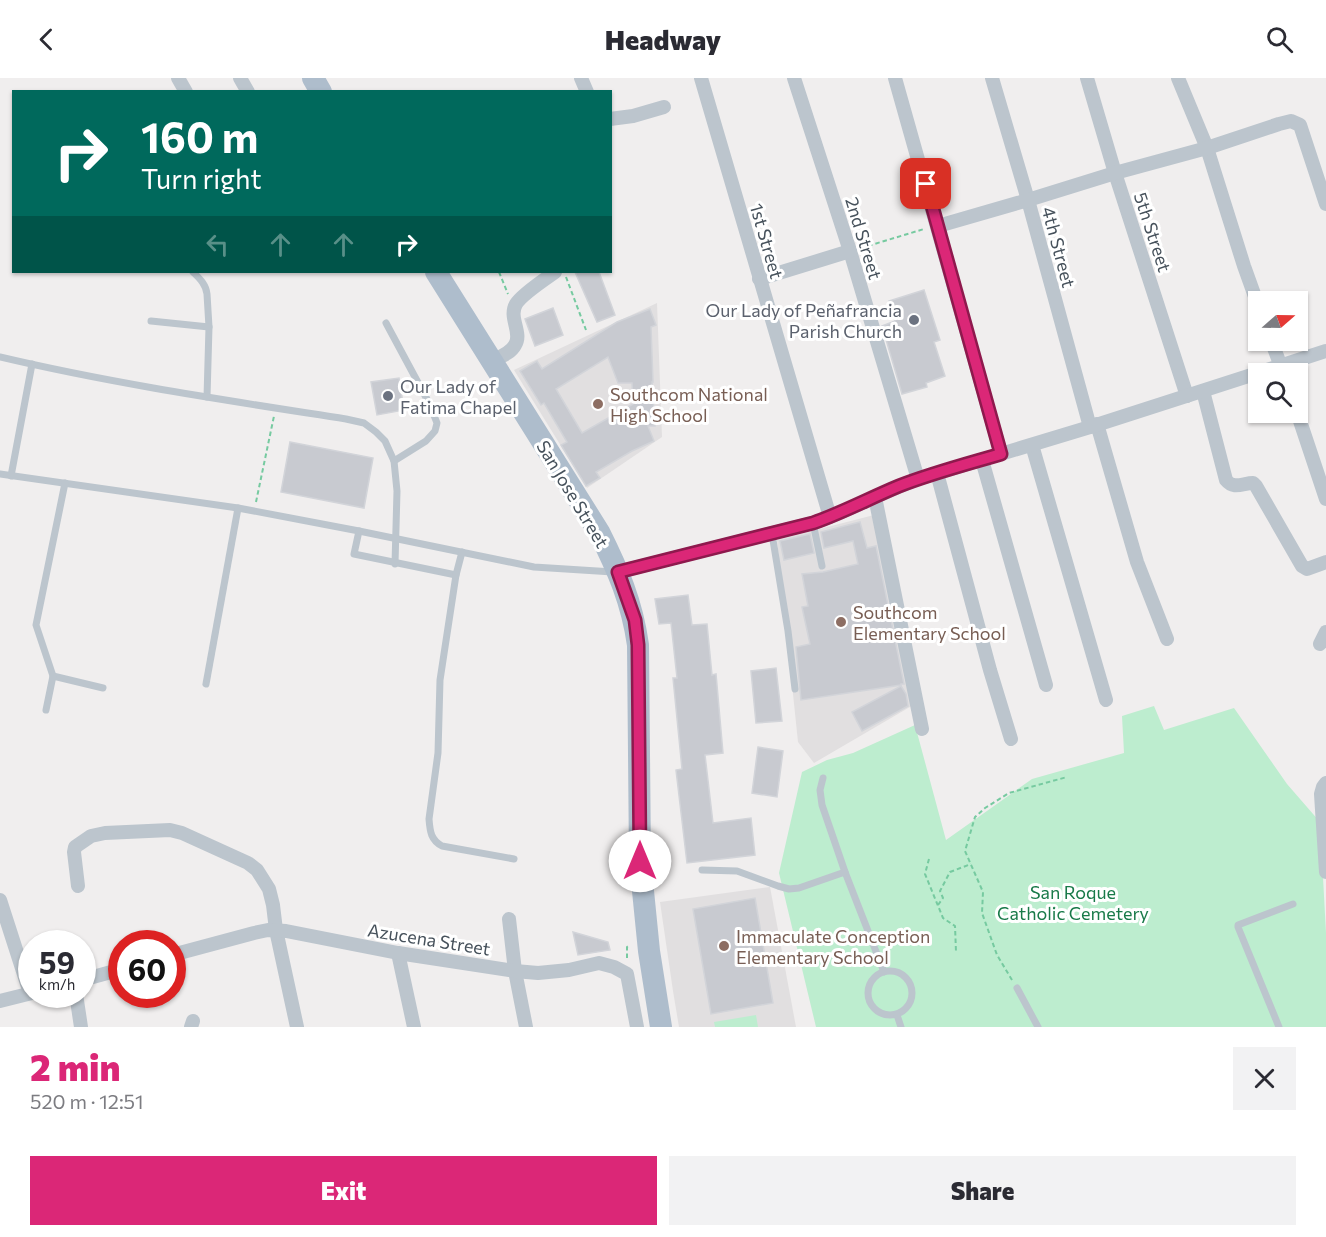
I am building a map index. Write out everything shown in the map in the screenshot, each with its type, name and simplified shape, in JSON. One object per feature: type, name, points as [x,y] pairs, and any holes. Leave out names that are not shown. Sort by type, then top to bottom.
[{"type":"main road","name":"San Jose Street","points":[[437,273],[599,532],[618,572],[635,620],[638,645],[640,861],[648,942],[661,1027]]},
{"type":"street","name":"1st Street","points":[[701,78],[830,517]]},
{"type":"street","name":"2nd Street","points":[[794,78],[918,479]]},
{"type":"street","points":[[895,78],[1001,454]]},
{"type":"street","name":"4th Street","points":[[992,78],[1094,425],[1137,562],[1167,639]]},
{"type":"street","name":"5th Street","points":[[1087,78],[1187,396]]},
{"type":"street","points":[[1178,78],[1207,148],[1253,291]]},
{"type":"street","points":[[612,118],[633,116],[664,107]]},
{"type":"street","points":[[938,226],[1207,148],[1291,121],[1300,125],[1326,204]]},
{"type":"street","points":[[759,279],[849,251]]},
{"type":"street","points":[[492,361],[515,345],[517,336],[513,320],[516,304],[554,273]]},
{"type":"street","points":[[1297,363],[1326,351]]},
{"type":"street","points":[[618,572],[813,523],[918,479],[1248,378]]},
{"type":"street","points":[[1203,391],[1226,480],[1235,486],[1249,483],[1256,486],[1302,566],[1308,569],[1326,562]]},
{"type":"street","points":[[1301,423],[1326,499]]},
{"type":"street","points":[[1032,445],[1106,700]]},
{"type":"street","points":[[982,460],[1046,686]]},
{"type":"street","points":[[937,473],[1011,739]]},
{"type":"street","points":[[875,497],[922,729]]},
{"type":"street","points":[[1326,783],[1321,794],[1326,872]]},
{"type":"street","points":[[78,886],[75,847],[91,836],[105,833],[170,830],[183,833],[257,870],[269,889],[297,1027]]},
{"type":"street","points":[[0,900],[18,954]]},
{"type":"street","points":[[509,919],[515,971],[526,1027]]},
{"type":"street","name":"Azucena Street","points":[[186,951],[254,933],[276,930],[398,953],[515,971],[538,973],[569,970],[600,963],[627,974],[637,1027]]},
{"type":"street","points":[[398,953],[414,1027]]},
{"type":"street","points":[[0,1001],[18,996]]},
{"type":"street","points":[[78,1008],[81,1027]]},
{"type":"lane","points":[[194,273],[206,288],[209,327],[207,397]]},
{"type":"lane","points":[[150,321],[209,327]]},
{"type":"lane","points":[[386,323],[429,403],[437,423],[435,431],[426,441],[394,460]]},
{"type":"lane","points":[[0,357],[207,397],[364,423],[384,441],[394,460],[397,483],[394,564]]},
{"type":"lane","points":[[11,476],[32,364]]},
{"type":"lane","points":[[0,474],[238,508],[534,567],[618,572]]},
{"type":"lane","points":[[46,710],[53,676],[36,625],[64,483]]},
{"type":"lane","points":[[206,684],[238,508]]},
{"type":"lane","points":[[813,523],[822,566]]},
{"type":"lane","points":[[359,531],[354,554],[456,575]]},
{"type":"lane","points":[[772,534],[795,689]]},
{"type":"lane","points":[[462,552],[456,575],[440,680],[438,753],[429,819],[431,837],[442,846],[514,860]]},
{"type":"lane","points":[[53,676],[103,688]]},
{"type":"lane","points":[[822,778],[820,790],[822,805],[884,972]]},
{"type":"lane","points":[[702,870],[737,871],[789,889],[799,888],[845,872]]},
{"type":"lane","points":[[1279,1027],[1238,926],[1293,904]]},
{"type":"lane","points":[[893,971],[903,975],[909,982],[912,992],[911,1002],[897,1015],[887,1016],[877,1012],[870,1005],[867,995],[874,976],[893,971]]},
{"type":"lane","points":[[1017,988],[1038,1027]]},
{"type":"lane","points":[[897,1015],[901,1027]]},
{"type":"path","points":[[849,251],[938,226]]},
{"type":"path","points":[[499,273],[509,295],[516,304]]},
{"type":"path","points":[[564,273],[586,330]]},
{"type":"path","points":[[254,512],[275,408]]},
{"type":"path","points":[[1017,988],[997,955],[982,913],[983,892],[965,851],[975,817],[985,808],[1009,793],[1067,777]]},
{"type":"path","points":[[929,860],[925,874],[944,918],[955,926],[956,952]]},
{"type":"path","points":[[938,905],[943,898],[940,891],[950,872],[971,864]]},
{"type":"shaded area","name":"Southcom National High School","points":[[657,303],[662,437],[587,488],[514,370]]},
{"type":"shaded area","name":"Southcom Elementary School","points":[[874,515],[915,704],[814,763],[798,742],[777,540]]},
{"type":"shaded area","name":"Immaculate Conception Elementary School","points":[[770,887],[796,1027],[679,1027],[660,902]]},
{"type":"green space","name":"San Roque Catholic Cemetery","points":[[1154,706],[1164,730],[1234,708],[1287,784],[1320,822],[1326,933],[1326,1027],[816,1027],[779,873],[802,772],[827,760],[853,753],[915,725],[946,840],[1032,779],[1124,753],[1122,716]]},
{"type":"green space","points":[[756,1015],[758,1027],[715,1027],[714,1022]]},
{"type":"building","points":[[575,273],[599,273],[615,315],[597,322]]},
{"type":"building","points":[[924,290],[940,340],[934,342],[945,376],[926,383],[927,387],[902,394],[882,326],[895,321],[889,301]]},
{"type":"building","points":[[553,308],[563,335],[535,346],[525,319]]},
{"type":"building","name":"Southcom National High School","points":[[650,309],[656,325],[651,327],[655,426],[648,426],[654,441],[596,472],[600,478],[586,486],[561,445],[567,442],[544,403],[541,405],[520,371],[537,361],[542,369],[617,322]],"holes":[[[608,357],[618,383],[632,383],[633,404],[582,433],[556,389]]]},
{"type":"building","name":"Our Lady of Fatima Chapel","points":[[399,378],[404,410],[377,415],[371,382]]},
{"type":"building","points":[[290,442],[373,458],[364,508],[281,492]]},
{"type":"building","points":[[860,522],[867,548],[876,546],[904,684],[801,700],[796,647],[810,644],[802,607],[808,606],[802,574],[858,564],[853,541],[824,548],[821,532]]},
{"type":"building","points":[[810,534],[814,553],[784,560],[780,541]]},
{"type":"building","points":[[688,595],[692,625],[707,624],[712,675],[716,674],[723,753],[705,755],[713,823],[751,818],[755,855],[687,863],[676,770],[682,769],[673,678],[677,678],[671,623],[659,624],[655,599]]},
{"type":"building","points":[[776,668],[782,721],[756,723],[751,671]]},
{"type":"building","points":[[901,686],[906,694],[908,706],[862,731],[852,712]]},
{"type":"building","points":[[758,747],[783,751],[777,797],[752,793]]},
{"type":"building","points":[[755,898],[773,1003],[711,1014],[693,909]]},
{"type":"building","points":[[573,932],[608,942],[610,950],[578,955]]},
{"type":"place","name":"Our Lady of Peñafrancia Parish Church","points":[[914,320]]},
{"type":"place","name":"Our Lady of Fatima Chapel","points":[[388,396]]},
{"type":"place","name":"Southcom National High School","points":[[598,404]]},
{"type":"place","name":"Southcom Elementary School","points":[[841,622]]},
{"type":"place","name":"Immaculate Conception Elementary School","points":[[724,946]]},
{"type":"route","points":[[640,861],[638,645],[635,620],[618,572],[813,523],[918,479],[1001,454],[926,184]]}]
